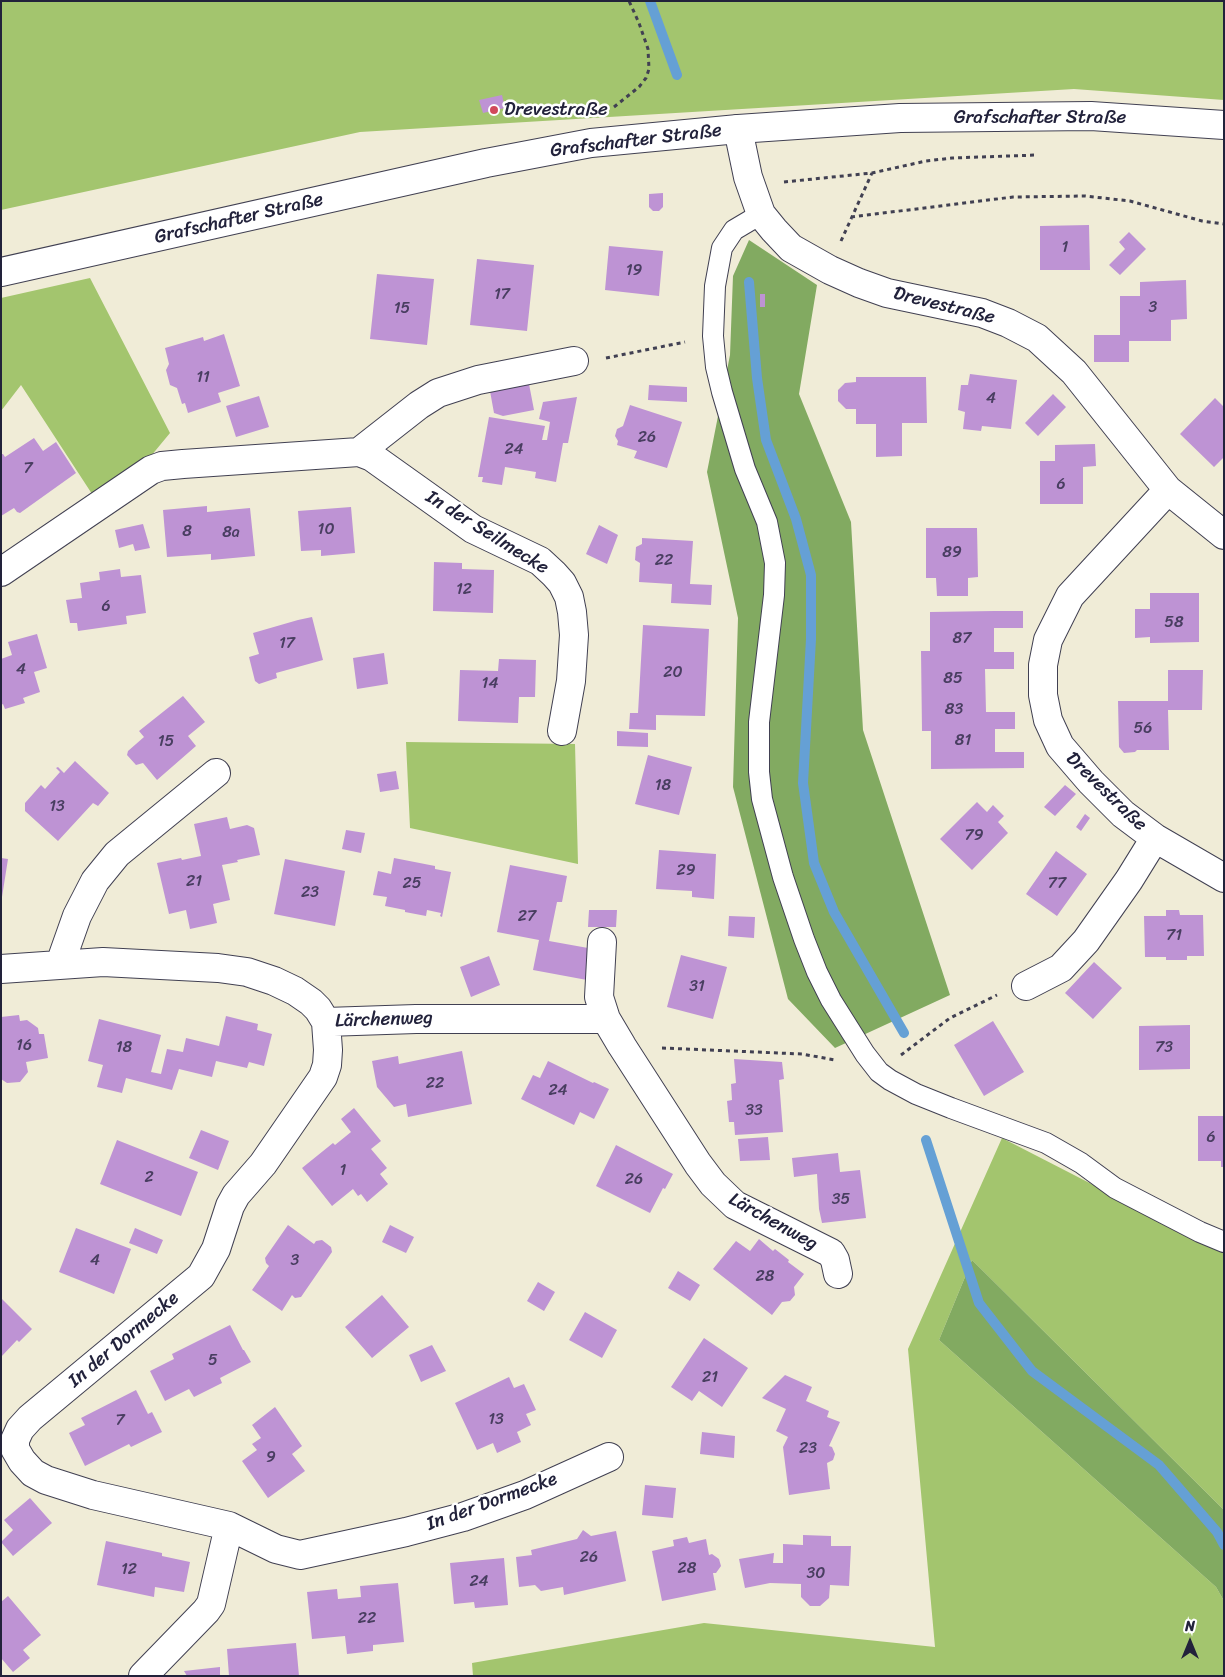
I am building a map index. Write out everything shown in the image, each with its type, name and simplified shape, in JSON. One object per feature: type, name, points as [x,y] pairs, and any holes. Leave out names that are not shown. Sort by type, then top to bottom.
[{"type":"street","name":"Grafschafter Straße","points":[[1,272],[592,142],[738,128],[900,118],[1091,116],[1224,125]]},
{"type":"street","name":"Drevestraße","points":[[738,128],[751,186],[761,214],[791,248],[830,270],[887,293],[982,313],[1008,322],[1037,338],[1074,372],[1168,490],[1224,536]]},
{"type":"street","points":[[1,572],[151,470],[162,466],[183,464],[359,452],[419,405],[438,393],[478,380],[574,361]]},
{"type":"street","name":"In der Seilmecke","points":[[359,452],[372,457],[474,529],[540,561],[562,583],[570,598],[574,635],[571,681],[562,732]]},
{"type":"street","name":"Drevestraße","points":[[1168,490],[1070,596],[1048,640],[1043,665],[1043,695],[1048,720],[1060,746],[1091,782],[1123,814],[1155,838],[1224,878]]},
{"type":"street","points":[[60,964],[77,916],[95,881],[117,854],[216,773]]},
{"type":"street","name":"Drevestraße","points":[[1026,986],[1061,968],[1086,941],[1129,880],[1155,838]]},
{"type":"street","name":"Lärchenweg","points":[[602,942],[599,997],[606,1019],[632,1062],[713,1184],[735,1205],[831,1253],[838,1274]]},
{"type":"street","name":"Lärchenweg","points":[[1,969],[103,962],[218,968],[247,972],[274,981],[295,991],[314,1006],[326,1022],[416,1019],[606,1019]]},
{"type":"street","name":"In der Dormecke","points":[[326,1022],[328,1050],[323,1077],[263,1164],[236,1195],[230,1206],[216,1249],[201,1276],[30,1418],[20,1429],[15,1440],[15,1449],[22,1461],[33,1473],[46,1480],[93,1495],[229,1526],[276,1549],[300,1555],[406,1532],[463,1517],[525,1495],[609,1457]]},
{"type":"street","points":[[142,1676],[211,1604],[229,1526]]},
{"type":"lane","points":[[761,214],[734,230],[722,248],[715,286],[713,336],[716,367],[722,392],[745,469],[767,522],[775,563],[774,595],[759,722],[759,772],[762,799],[783,877],[804,940],[831,1000],[865,1054],[880,1072],[890,1080],[916,1094],[1046,1143],[1081,1163],[1115,1188],[1200,1232],[1224,1242]]},
{"type":"path","points":[[592,142],[609,112],[639,87],[646,78],[649,68],[648,49],[640,23],[629,1]]},
{"type":"path","points":[[751,186],[872,173],[926,161],[952,158],[1037,155]]},
{"type":"path","points":[[872,173],[851,217],[1013,197],[1086,196],[1130,201],[1202,221],[1224,224]]},
{"type":"path","points":[[574,361],[605,358],[713,336]]},
{"type":"green space","points":[[1,1],[1224,1],[1224,100],[1074,89],[360,132],[1,210]]},
{"type":"green space","points":[[749,240],[817,285],[799,394],[851,522],[863,730],[950,995],[835,1048],[788,999],[733,787],[738,618],[707,472],[730,355],[733,276]]},
{"type":"green space","points":[[90,278],[170,433],[146,462],[94,497],[21,385],[1,411],[1,298]]},
{"type":"green space","points":[[406,742],[575,744],[578,864],[410,828]]},
{"type":"green space","points":[[1002,1138],[1218,1249],[1224,1254],[1224,1510],[972,1260],[939,1340],[1216,1587],[1224,1601],[1224,1676],[473,1676],[472,1663],[704,1623],[935,1647],[908,1349]]},
{"type":"green space","points":[[972,1260],[1224,1510],[1224,1601],[1216,1587],[939,1340]]},
{"type":"building","points":[[502,95],[505,108],[483,113],[479,100]]},
{"type":"building","points":[[663,193],[663,207],[659,211],[653,211],[649,207],[649,194]]},
{"type":"building","points":[[1089,225],[1090,270],[1040,270],[1040,226]]},
{"type":"building","points":[[1129,232],[1146,249],[1120,275],[1109,265],[1125,249],[1119,242]]},
{"type":"building","points":[[609,246],[663,251],[659,296],[605,290]]},
{"type":"building","points":[[477,259],[534,265],[527,331],[470,325]]},
{"type":"building","points":[[377,274],[434,279],[427,345],[370,339]]},
{"type":"building","points":[[1186,280],[1187,319],[1171,320],[1171,341],[1129,341],[1129,362],[1094,362],[1094,335],[1120,335],[1120,296],[1140,296],[1140,282]]},
{"type":"building","points":[[760,294],[765,294],[765,307],[760,307]]},
{"type":"building","points":[[224,334],[240,386],[218,393],[221,402],[188,413],[185,403],[182,404],[177,388],[170,385],[166,370],[169,364],[165,348],[203,337],[204,341]]},
{"type":"building","points":[[970,374],[1017,380],[1011,429],[982,426],[981,431],[963,429],[965,412],[958,410],[961,385],[968,385]]},
{"type":"building","points":[[856,377],[926,377],[927,423],[902,423],[902,456],[876,457],[876,424],[856,424],[856,409],[846,409],[838,401],[838,390],[845,383],[856,382]]},
{"type":"building","points":[[529,384],[534,410],[503,416],[494,413],[490,391]]},
{"type":"building","points":[[649,385],[687,387],[687,402],[648,400]]},
{"type":"building","points":[[1053,394],[1066,407],[1038,436],[1025,423]]},
{"type":"building","points":[[259,396],[269,427],[236,437],[226,406]]},
{"type":"building","points":[[577,397],[568,443],[563,443],[556,482],[535,478],[536,472],[505,467],[502,485],[482,482],[483,477],[478,477],[489,417],[545,426],[542,440],[547,440],[550,422],[539,419],[543,402]]},
{"type":"building","points":[[1215,398],[1224,407],[1224,457],[1214,467],[1180,434]]},
{"type":"building","points":[[630,405],[682,422],[667,468],[634,458],[637,451],[617,445],[618,441],[615,436],[617,429],[623,426]]},
{"type":"building","points":[[34,438],[43,451],[56,442],[76,473],[20,513],[14,508],[1,516],[1,454],[5,457]]},
{"type":"building","points":[[1095,444],[1096,466],[1083,467],[1083,504],[1040,504],[1040,461],[1055,461],[1055,445]]},
{"type":"building","points":[[207,506],[207,512],[250,508],[255,556],[211,560],[211,554],[167,557],[163,510]]},
{"type":"building","points":[[351,507],[355,553],[321,556],[321,550],[301,551],[298,511]]},
{"type":"building","points":[[143,524],[150,548],[135,551],[133,544],[119,548],[115,530]]},
{"type":"building","points":[[599,525],[618,535],[607,564],[586,554]]},
{"type":"building","points":[[926,528],[977,528],[978,577],[968,578],[968,596],[937,596],[936,578],[926,578]]},
{"type":"building","points":[[642,538],[693,541],[690,584],[712,585],[711,605],[671,603],[672,584],[639,582],[640,563],[635,560],[636,547],[642,544]]},
{"type":"building","points":[[434,562],[462,563],[462,569],[494,570],[493,613],[433,611]]},
{"type":"building","points":[[120,569],[121,577],[141,575],[146,613],[126,616],[127,624],[78,631],[77,623],[70,623],[66,600],[82,598],[80,583],[100,580],[99,572]]},
{"type":"building","points":[[1150,593],[1199,593],[1199,642],[1150,643],[1150,637],[1135,638],[1135,609],[1150,609]]},
{"type":"building","points":[[1023,611],[1023,628],[994,628],[994,652],[1014,652],[1014,669],[985,669],[986,712],[1015,712],[1015,729],[995,729],[995,752],[1024,752],[1024,768],[931,769],[931,731],[922,731],[921,651],[930,651],[930,612]]},
{"type":"building","points":[[312,617],[323,660],[276,673],[277,678],[259,684],[255,681],[249,657],[259,654],[253,633]]},
{"type":"building","points":[[643,625],[709,629],[705,716],[656,715],[656,730],[629,729],[630,713],[638,713]]},
{"type":"building","points":[[37,634],[47,668],[34,672],[40,692],[23,698],[25,703],[5,709],[3,704],[1,705],[1,659],[12,655],[8,642]]},
{"type":"building","points":[[384,653],[388,684],[357,689],[353,658]]},
{"type":"building","points":[[499,659],[536,660],[535,697],[519,697],[518,723],[458,721],[460,670],[498,671]]},
{"type":"building","points":[[1168,670],[1203,670],[1202,710],[1168,710],[1169,750],[1137,750],[1124,753],[1119,747],[1118,701],[1168,701]]},
{"type":"building","points":[[183,696],[205,722],[188,736],[196,746],[157,780],[143,763],[136,765],[127,755],[128,751],[144,737],[139,731]]},
{"type":"building","points":[[617,731],[648,733],[648,747],[617,746]]},
{"type":"building","points":[[648,755],[692,767],[679,815],[635,804]]},
{"type":"building","points":[[75,761],[109,793],[98,806],[93,803],[58,841],[25,811],[25,803],[41,785],[45,789],[60,772],[56,768],[58,767],[64,773]]},
{"type":"building","points":[[396,771],[399,789],[380,792],[377,774]]},
{"type":"building","points":[[1065,785],[1076,794],[1055,816],[1044,807]]},
{"type":"building","points":[[977,802],[987,812],[993,805],[1004,816],[998,822],[1008,833],[972,870],[940,839]]},
{"type":"building","points":[[1085,814],[1090,818],[1081,831],[1076,827]]},
{"type":"building","points":[[227,817],[230,829],[247,825],[254,828],[260,855],[222,865],[230,900],[213,904],[217,923],[190,929],[186,910],[169,914],[157,863],[201,856],[194,824]]},
{"type":"building","points":[[346,830],[365,833],[361,853],[342,849]]},
{"type":"building","points":[[659,850],[716,854],[714,899],[692,897],[692,891],[656,889]]},
{"type":"building","points":[[1056,851],[1087,874],[1057,916],[1026,894]]},
{"type":"building","points":[[1,858],[8,859],[2,897],[1,897]]},
{"type":"building","points":[[394,858],[435,866],[435,869],[451,872],[442,917],[440,916],[441,913],[427,910],[426,916],[385,906],[387,897],[373,895],[378,871],[391,874]]},
{"type":"building","points":[[285,859],[345,871],[335,926],[274,914]]},
{"type":"building","points":[[510,865],[567,876],[562,902],[557,902],[549,941],[588,948],[587,980],[533,970],[539,940],[497,932]]},
{"type":"building","points":[[589,910],[617,910],[616,927],[588,927]]},
{"type":"building","points":[[1166,910],[1179,910],[1180,915],[1203,915],[1204,956],[1187,956],[1187,960],[1145,957],[1144,916],[1166,916]]},
{"type":"building","points":[[729,916],[755,917],[754,938],[728,936]]},
{"type":"building","points":[[681,955],[727,967],[713,1019],[667,1007]]},
{"type":"building","points":[[489,956],[500,985],[471,997],[460,967]]},
{"type":"building","points":[[1094,962],[1122,988],[1093,1019],[1065,993]]},
{"type":"building","points":[[19,1015],[20,1021],[27,1020],[38,1028],[39,1034],[44,1034],[48,1058],[26,1062],[28,1072],[20,1082],[7,1083],[1,1079],[1,1017]]},
{"type":"building","points":[[226,1016],[258,1024],[257,1030],[272,1034],[264,1066],[249,1062],[247,1068],[216,1061],[212,1077],[179,1069],[172,1090],[126,1078],[122,1093],[97,1087],[103,1065],[88,1061],[99,1019],[161,1035],[151,1072],[161,1074],[167,1049],[183,1052],[186,1038],[219,1046]]},
{"type":"building","points":[[993,1021],[1024,1072],[984,1096],[954,1045]]},
{"type":"building","points":[[1190,1025],[1190,1069],[1139,1070],[1139,1026]]},
{"type":"building","points":[[462,1051],[472,1104],[408,1117],[406,1104],[394,1107],[377,1087],[372,1061],[398,1056],[399,1064]]},
{"type":"building","points":[[734,1059],[782,1062],[784,1079],[779,1080],[783,1132],[735,1135],[734,1122],[729,1122],[727,1101],[732,1100],[731,1084],[736,1083]]},
{"type":"building","points":[[548,1061],[609,1089],[594,1119],[580,1112],[574,1125],[521,1099],[533,1075],[540,1078]]},
{"type":"building","points":[[354,1108],[381,1141],[371,1149],[387,1168],[380,1174],[388,1184],[367,1202],[361,1194],[358,1196],[353,1189],[332,1206],[302,1168],[333,1143],[335,1145],[351,1132],[341,1119]]},
{"type":"building","points":[[1198,1116],[1224,1116],[1224,1167],[1221,1167],[1221,1161],[1198,1161]]},
{"type":"building","points":[[201,1130],[229,1141],[218,1170],[189,1158]]},
{"type":"building","points":[[768,1137],[770,1160],[740,1161],[738,1139]]},
{"type":"building","points":[[117,1140],[198,1172],[181,1216],[100,1184]]},
{"type":"building","points":[[616,1145],[673,1174],[665,1189],[663,1188],[650,1213],[596,1186]]},
{"type":"building","points":[[838,1153],[840,1172],[860,1170],[866,1218],[822,1223],[819,1209],[817,1174],[794,1177],[792,1158]]},
{"type":"building","points":[[288,1225],[314,1244],[316,1241],[322,1240],[331,1247],[332,1252],[301,1297],[295,1298],[292,1295],[282,1311],[252,1290],[269,1266],[265,1258]]},
{"type":"building","points":[[390,1225],[414,1237],[406,1253],[382,1242]]},
{"type":"building","points":[[76,1228],[131,1249],[114,1294],[59,1272]]},
{"type":"building","points":[[135,1228],[163,1240],[157,1254],[129,1243]]},
{"type":"building","points":[[759,1239],[773,1251],[775,1249],[804,1274],[794,1287],[795,1295],[790,1301],[782,1302],[772,1315],[713,1269],[736,1241],[750,1251]]},
{"type":"building","points":[[678,1271],[700,1285],[690,1301],[668,1288]]},
{"type":"building","points":[[538,1282],[555,1292],[544,1311],[527,1301]]},
{"type":"building","points":[[382,1295],[409,1327],[372,1358],[345,1327]]},
{"type":"building","points":[[1,1298],[32,1329],[19,1342],[17,1340],[1,1357]]},
{"type":"building","points":[[585,1312],[617,1330],[602,1358],[569,1340]]},
{"type":"building","points":[[230,1325],[251,1362],[220,1378],[222,1383],[194,1397],[189,1389],[165,1401],[150,1371],[174,1359],[172,1354]]},
{"type":"building","points":[[704,1338],[748,1368],[722,1407],[699,1391],[692,1401],[671,1387]]},
{"type":"building","points":[[432,1345],[446,1371],[421,1382],[409,1355]]},
{"type":"building","points":[[785,1375],[812,1387],[806,1401],[829,1411],[827,1417],[840,1422],[829,1446],[832,1447],[835,1454],[833,1460],[827,1463],[830,1489],[789,1495],[783,1447],[788,1437],[776,1431],[786,1409],[762,1398]]},
{"type":"building","points":[[509,1377],[514,1388],[524,1384],[536,1410],[526,1414],[531,1425],[517,1432],[521,1442],[497,1453],[493,1443],[477,1450],[455,1403]]},
{"type":"building","points":[[136,1390],[148,1414],[152,1412],[162,1432],[131,1447],[129,1444],[85,1466],[69,1433],[85,1425],[81,1418]]},
{"type":"building","points":[[275,1407],[302,1446],[292,1454],[305,1471],[268,1498],[242,1461],[257,1450],[252,1444],[261,1438],[252,1425]]},
{"type":"building","points":[[702,1432],[735,1436],[734,1458],[700,1454]]},
{"type":"building","points":[[645,1485],[676,1488],[673,1518],[642,1515]]},
{"type":"building","points":[[30,1498],[52,1523],[13,1556],[1,1542],[13,1530],[4,1520]]},
{"type":"building","points":[[583,1530],[591,1536],[616,1531],[626,1581],[564,1595],[563,1587],[541,1591],[535,1585],[519,1587],[516,1557],[532,1555],[531,1550],[577,1539]]},
{"type":"building","points":[[803,1535],[831,1536],[831,1546],[851,1546],[849,1586],[830,1585],[829,1598],[820,1606],[810,1606],[801,1597],[801,1584],[770,1583],[745,1588],[739,1559],[774,1553],[773,1563],[783,1563],[783,1544],[803,1545]]},
{"type":"building","points":[[687,1537],[689,1543],[706,1539],[709,1555],[712,1554],[719,1559],[721,1566],[716,1573],[713,1573],[716,1590],[662,1601],[652,1551],[674,1546],[673,1540]]},
{"type":"building","points":[[106,1541],[162,1553],[162,1556],[190,1562],[184,1592],[155,1587],[154,1597],[97,1585]]},
{"type":"building","points":[[504,1558],[508,1605],[475,1608],[474,1602],[454,1604],[450,1563]]},
{"type":"building","points":[[398,1583],[404,1642],[373,1645],[373,1651],[347,1654],[345,1636],[312,1639],[307,1592],[337,1589],[338,1599],[361,1597],[360,1586]]},
{"type":"building","points":[[8,1596],[41,1635],[23,1650],[30,1658],[13,1672],[1,1658],[1,1602]]},
{"type":"building","points":[[296,1643],[299,1676],[229,1676],[227,1649]]},
{"type":"building","points":[[220,1667],[220,1676],[187,1676],[184,1671]]},
{"type":"waterway","points":[[650,1],[677,75]]},
{"type":"waterway","points":[[749,282],[757,378],[766,440],[796,519],[811,575],[811,639],[803,783],[814,863],[834,912],[904,1033]]},
{"type":"waterway","points":[[926,1140],[979,1303],[1032,1371],[1159,1465],[1217,1532],[1224,1545]]},
{"type":"place","name":"Drevestraße","points":[[494,110]]}]
